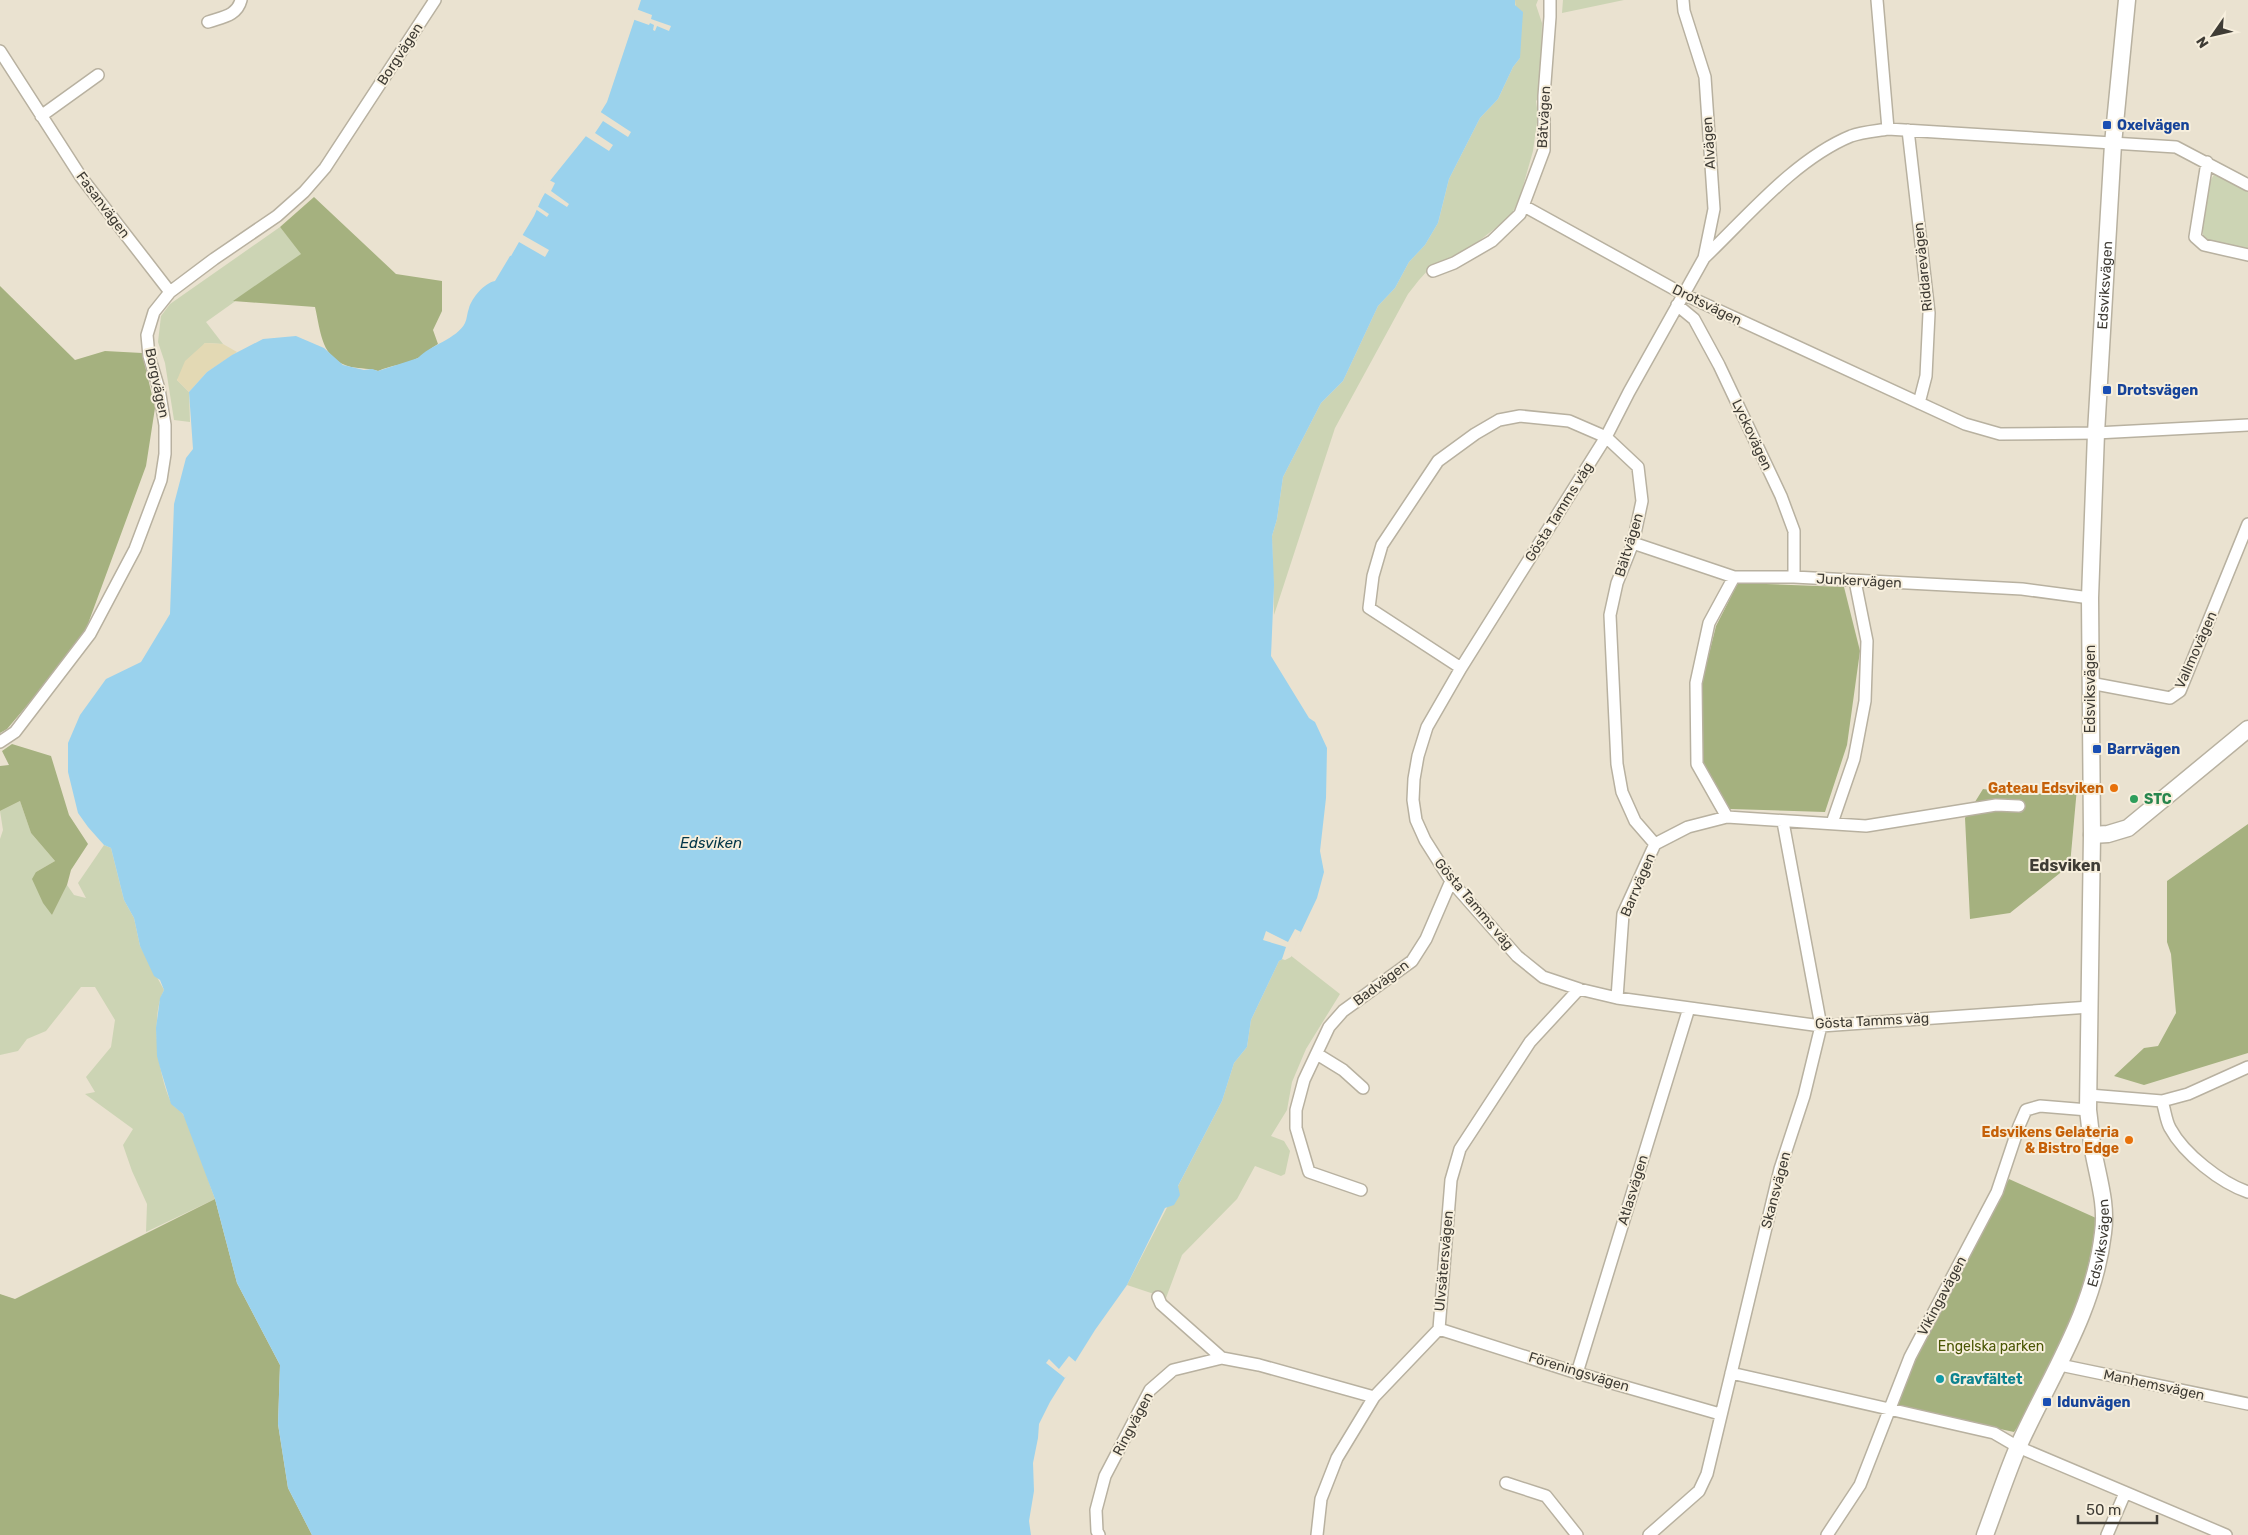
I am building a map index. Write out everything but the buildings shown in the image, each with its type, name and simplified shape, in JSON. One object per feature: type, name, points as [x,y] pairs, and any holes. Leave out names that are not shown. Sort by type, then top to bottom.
[{"type":"street","points":[[208,22],[230,15],[237,10],[241,0]]},
{"type":"street","name":"Borgvägen","points":[[0,742],[15,732],[90,634],[134,549],[148,517],[161,480],[165,454],[166,425],[159,389],[148,356],[147,335],[154,312],[170,292],[214,258],[277,216],[304,192],[325,168],[435,0]]},
{"type":"street","name":"Båtvägen","points":[[1433,271],[1454,263],[1492,241],[1520,214],[1524,206],[1544,150],[1544,96],[1550,0]]},
{"type":"street","name":"Alvägen","points":[[1683,0],[1684,11],[1704,77],[1714,209],[1704,258],[1686,289]]},
{"type":"street","points":[[1877,0],[1888,129]]},
{"type":"street","name":"Edsviksvägen","points":[[1985,1535],[2018,1446],[2060,1365],[2084,1310],[2098,1262],[2104,1232],[2104,1202],[2093,1153],[2088,1103],[2092,834],[2090,598],[2096,432],[2113,144],[2127,0]]},
{"type":"street","name":"Fasanvägen","points":[[0,51],[81,178],[170,292]]},
{"type":"street","points":[[42,116],[98,75]]},
{"type":"street","points":[[1704,258],[1805,162],[1831,145],[1853,135],[1888,129],[2176,147],[2248,185]]},
{"type":"street","name":"Riddarevägen","points":[[1908,130],[1929,313],[1926,376],[1919,402]]},
{"type":"street","points":[[2207,162],[2195,237],[2204,245],[2248,255]]},
{"type":"street","name":"Drotsvägen","points":[[1524,206],[1686,289],[1965,424],[2000,434],[2248,425]]},
{"type":"street","name":"Gösta Tamms väg","points":[[1686,289],[1606,437],[1461,668],[1427,727],[1418,756],[1413,793],[1416,820],[1424,840],[1451,881],[1517,956],[1543,977],[1579,990],[1617,998],[1821,1026],[2090,1007]]},
{"type":"street","name":"Lyckovägen","points":[[1677,305],[1694,319],[1719,366],[1781,496],[1794,531],[1794,577]]},
{"type":"street","name":"Bältvägen","points":[[1461,668],[1369,608],[1373,576],[1382,545],[1438,461],[1474,434],[1499,420],[1520,416],[1569,421],[1606,437],[1638,467],[1642,501],[1633,543],[1617,583],[1610,615],[1617,764],[1622,792],[1635,821],[1655,844]]},
{"type":"street","name":"Vallmovägen","points":[[2090,683],[2170,698],[2180,691],[2248,524]]},
{"type":"street","name":"Junkervägen","points":[[1633,543],[1734,577],[1794,577],[2022,589],[2090,598]]},
{"type":"street","points":[[1727,818],[1696,764],[1696,683],[1709,623],[1734,577]]},
{"type":"street","points":[[1832,823],[1854,759],[1865,702],[1868,641],[1855,581]]},
{"type":"street","points":[[2092,834],[2108,834],[2128,828],[2248,729]]},
{"type":"street","name":"Barrvägen","points":[[1617,998],[1623,914],[1655,844],[1688,826],[1727,818],[1866,826],[1996,805],[2019,806]]},
{"type":"street","name":"Skansvägen","points":[[1649,1535],[1699,1491],[1707,1474],[1780,1168],[1804,1096],[1821,1026],[1783,822]]},
{"type":"street","name":"Badvägen","points":[[1361,1190],[1309,1172],[1296,1128],[1296,1110],[1304,1080],[1329,1027],[1343,1011],[1412,960],[1426,939],[1451,881]]},
{"type":"street","name":"Ulvsätersvägen","points":[[1317,1535],[1321,1499],[1337,1458],[1374,1397],[1439,1329],[1451,1180],[1460,1149],[1530,1042],[1579,990]]},
{"type":"street","name":"Atlasvägen","points":[[1577,1373],[1689,1008]]},
{"type":"street","points":[[1317,1054],[1343,1070],[1363,1088]]},
{"type":"street","points":[[2088,1103],[2162,1101],[2188,1094],[2248,1067]]},
{"type":"street","points":[[2162,1101],[2169,1128],[2198,1163],[2234,1188],[2248,1192]]},
{"type":"street","name":"Vikingavägen","points":[[1827,1535],[1860,1485],[1910,1357],[1998,1192],[2026,1110],[2040,1106],[2088,1103]]},
{"type":"street","points":[[1158,1297],[1161,1304],[1222,1358]]},
{"type":"street","name":"Föreningsvägen","points":[[1439,1329],[1577,1373],[1720,1414]]},
{"type":"street","name":"Ringvägen","points":[[1099,1535],[1097,1531],[1096,1510],[1105,1476],[1150,1390],[1173,1370],[1222,1358],[1259,1365],[1374,1397]]},
{"type":"street","name":"Manhemsvägen","points":[[2060,1365],[2248,1404]]},
{"type":"street","points":[[1731,1372],[1888,1410],[1994,1433],[2018,1446],[2226,1535]]},
{"type":"street","points":[[1506,1483],[1546,1496],[1577,1535]]},
{"type":"street","points":[[2107,1535],[2126,1493]]},
{"type":"green space","points":[[1515,0],[1538,0],[1536,5],[1542,23],[1540,96],[1536,101],[1538,115],[1533,151],[1520,197],[1511,216],[1475,244],[1429,269],[1408,294],[1335,428],[1274,615],[1272,536],[1277,519],[1283,477],[1321,403],[1343,381],[1378,306],[1395,288],[1409,262],[1425,245],[1438,223],[1449,179],[1480,118],[1498,99],[1513,67],[1520,58]]},
{"type":"green space","points":[[1563,0],[1624,0],[1562,13]]},
{"type":"green space","points":[[2216,172],[2248,192],[2248,252],[2210,243],[2203,237],[2203,211],[2206,194],[2211,179]]},
{"type":"green space","points":[[314,197],[396,274],[442,281],[442,311],[433,330],[438,344],[413,360],[378,371],[351,367],[341,363],[328,351],[321,335],[315,307],[233,301],[301,254],[280,227]]},
{"type":"green space","points":[[280,227],[302,254],[206,322],[223,344],[205,343],[177,380],[189,392],[190,422],[174,420],[165,363],[158,342],[161,316],[170,304]]},
{"type":"green space","points":[[0,286],[75,360],[105,351],[142,353],[155,408],[146,466],[85,632],[46,683],[7,729],[0,733]]},
{"type":"green space","points":[[1738,583],[1844,587],[1860,651],[1847,745],[1825,812],[1730,809],[1702,767],[1703,678],[1716,626]]},
{"type":"green space","points":[[12,744],[51,756],[69,815],[88,844],[71,870],[67,885],[52,915],[43,903],[32,879],[36,872],[55,861],[31,833],[20,801],[0,811],[0,766],[9,765],[2,751]]},
{"type":"green space","points":[[2077,788],[2070,865],[2010,913],[1970,919],[1965,818],[1983,789],[2030,795]]},
{"type":"green space","points":[[20,801],[31,833],[55,861],[36,872],[52,915],[67,885],[74,895],[86,898],[78,883],[104,845],[111,848],[124,900],[134,918],[140,946],[164,990],[157,1015],[157,1046],[162,1077],[171,1102],[183,1114],[189,1125],[215,1199],[146,1232],[147,1204],[123,1145],[133,1129],[85,1094],[95,1092],[86,1077],[111,1047],[115,1020],[95,987],[81,987],[46,1031],[27,1039],[18,1051],[0,1055],[0,839],[3,830],[0,811]]},
{"type":"green space","points":[[2248,824],[2248,1053],[2144,1085],[2114,1076],[2144,1048],[2158,1046],[2176,1013],[2171,954],[2167,942],[2167,881]]},
{"type":"green space","points":[[1290,955],[1340,994],[1306,1049],[1292,1082],[1287,1110],[1271,1136],[1284,1141],[1290,1151],[1285,1174],[1281,1176],[1255,1166],[1237,1199],[1182,1255],[1166,1298],[1127,1285],[1222,1101],[1234,1063],[1247,1047],[1251,1020],[1279,961]]},
{"type":"green space","name":"Engelska parken","points":[[2009,1179],[2096,1218],[2083,1286],[2076,1308],[2048,1371],[2014,1432],[1897,1407],[1895,1403],[1919,1346]]},
{"type":"green space","points":[[215,1199],[237,1283],[280,1365],[278,1424],[288,1488],[312,1535],[0,1535],[0,1294],[15,1299]]},
{"type":"sand","points":[[205,343],[223,344],[237,352],[207,372],[189,392],[177,380],[185,361]]},
{"type":"water","name":"Edsviken","points":[[641,0],[1515,0],[1515,5],[1523,12],[1520,58],[1513,67],[1498,99],[1480,118],[1449,179],[1438,223],[1425,245],[1409,262],[1395,288],[1378,306],[1343,381],[1321,403],[1283,477],[1277,519],[1272,536],[1274,585],[1271,656],[1309,718],[1315,722],[1327,748],[1326,798],[1320,851],[1324,872],[1317,898],[1290,955],[1279,961],[1251,1020],[1247,1047],[1234,1063],[1222,1101],[1178,1186],[1180,1195],[1174,1205],[1165,1208],[1127,1285],[1095,1330],[1050,1402],[1039,1424],[1033,1463],[1034,1491],[1029,1521],[1031,1535],[312,1535],[288,1488],[278,1424],[280,1365],[237,1283],[215,1199],[183,1114],[171,1104],[161,1071],[157,1056],[156,1028],[160,998],[164,990],[160,980],[154,976],[140,946],[134,918],[124,900],[111,848],[104,845],[78,813],[68,772],[68,743],[80,715],[106,679],[141,662],[170,614],[174,504],[186,458],[193,449],[189,392],[207,372],[232,355],[263,339],[296,336],[324,348],[343,365],[378,371],[418,358],[461,329],[476,296],[483,288],[495,281],[534,216],[549,182],[586,136],[607,102]]},
{"type":"pier","points":[[636,9],[652,15],[651,19],[671,26],[669,31],[657,26],[655,31],[653,30],[654,25],[632,19]]},
{"type":"pier","points":[[599,111],[631,132],[628,137],[603,121],[595,133],[613,145],[609,151],[584,135]]},
{"type":"pier","points":[[549,180],[555,183],[551,191],[569,204],[567,207],[545,193],[537,206],[549,214],[547,217],[534,208],[544,186]]},
{"type":"pier","points":[[521,234],[549,250],[545,257],[519,242],[511,256],[508,255]]},
{"type":"pier","points":[[1295,929],[1301,932],[1291,957],[1285,960],[1282,959],[1286,947],[1263,940],[1266,931],[1288,942]]},
{"type":"pier","points":[[1069,1356],[1077,1363],[1065,1378],[1046,1363],[1049,1359],[1059,1369]]},
{"type":"place","name":"Oxelvägen","points":[[2107,125]]},
{"type":"place","name":"Drotsvägen","points":[[2107,390]]},
{"type":"place","name":"Barrvägen","points":[[2097,749]]},
{"type":"place","name":"Gateau Edsviken","points":[[2114,788]]},
{"type":"place","name":"STC","points":[[2134,799]]},
{"type":"place","name":"Edsvikens Gelateria & Bistro Edge","points":[[2129,1140]]},
{"type":"place","name":"Gravfältet","points":[[1940,1379]]},
{"type":"place","name":"Idunvägen","points":[[2047,1402]]},
{"type":"district","name":"Edsviken","points":[[2065,865]]}]
